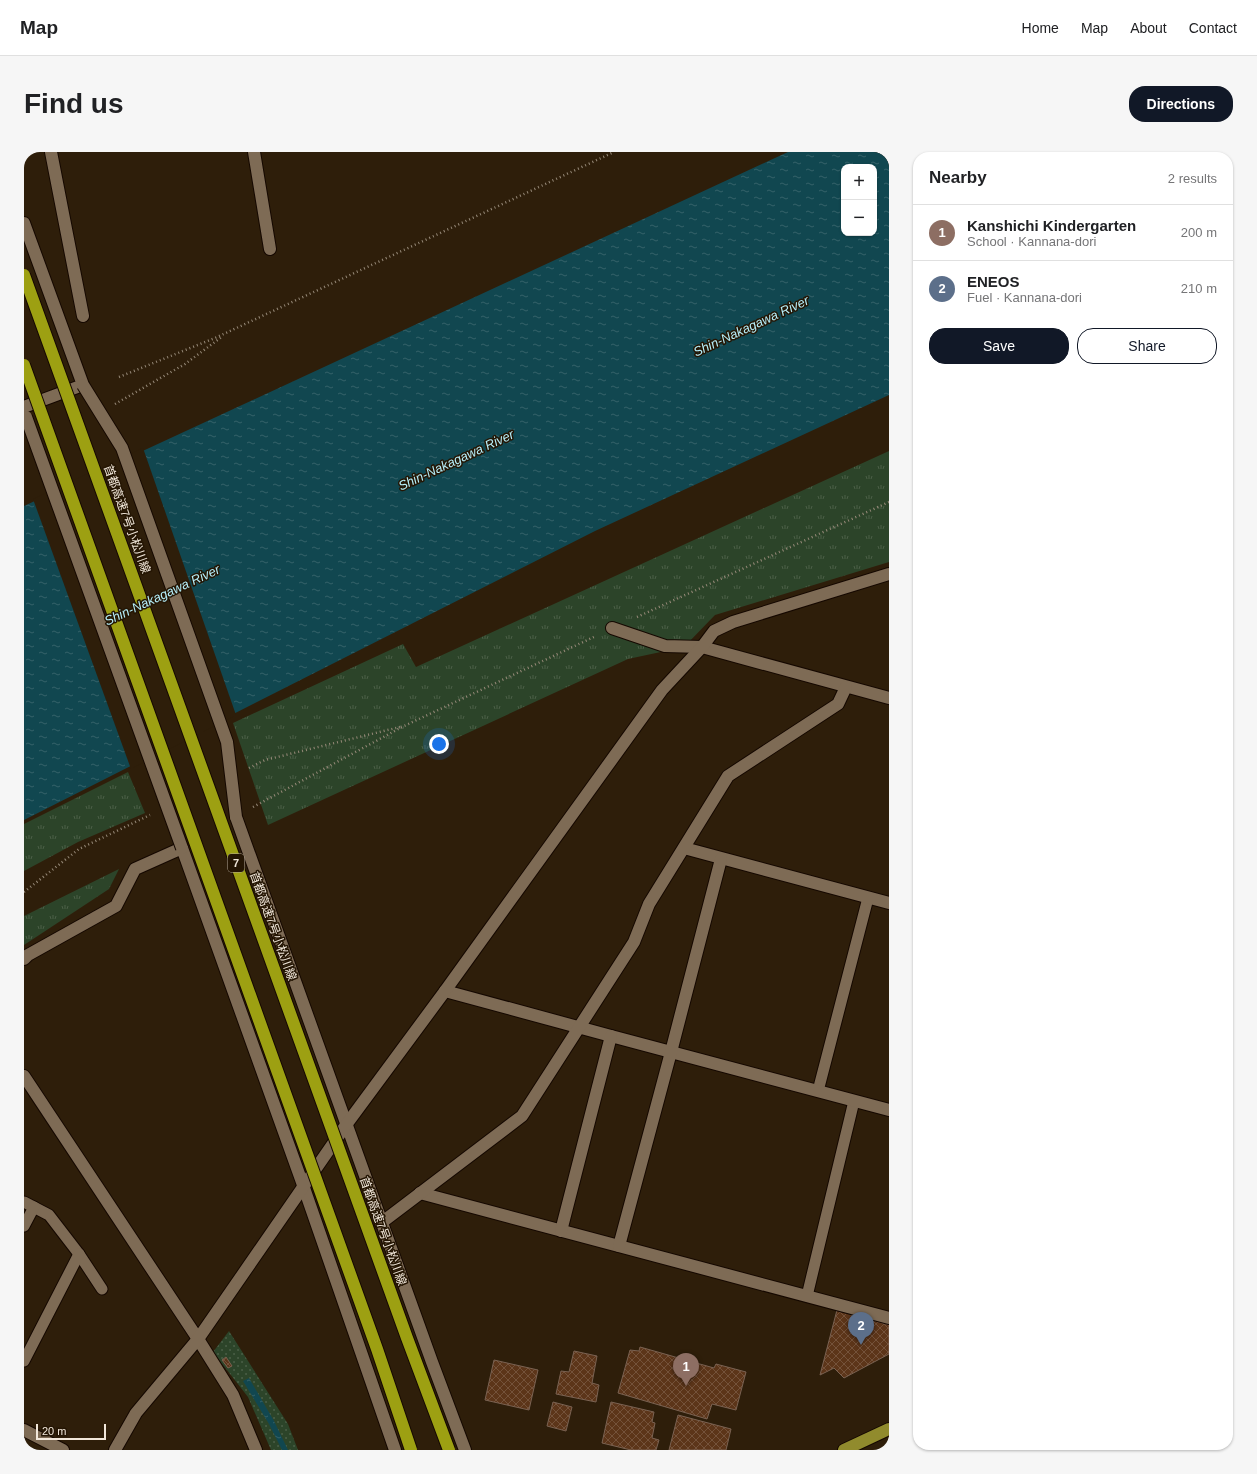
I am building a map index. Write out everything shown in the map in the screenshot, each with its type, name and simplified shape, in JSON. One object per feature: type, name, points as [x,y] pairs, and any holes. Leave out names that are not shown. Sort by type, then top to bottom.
[{"type":"highway","name":"首都高速7号小松川線","points":[[24,275],[407,1338],[449,1450]]},
{"type":"highway","points":[[24,365],[371,1334],[411,1450]]},
{"type":"main road","points":[[844,1450],[889,1429]]},
{"type":"street","points":[[50,152],[82,316]]},
{"type":"street","points":[[254,152],[270,249]]},
{"type":"street","points":[[24,223],[83,385],[122,448],[227,742],[236,817],[381,1223],[465,1450]]},
{"type":"street","points":[[83,385],[25,412],[303,1185],[395,1450]]},
{"type":"street","points":[[115,1450],[136,1413],[198,1339],[303,1185],[662,690],[702,647],[714,631],[733,622],[889,574]]},
{"type":"street","points":[[612,628],[665,646],[702,647],[889,698]]},
{"type":"street","points":[[381,1223],[522,1116],[634,942],[649,904],[728,776],[838,704],[846,687]]},
{"type":"street","points":[[24,959],[28,955],[116,906],[136,869],[182,848]]},
{"type":"street","points":[[684,848],[889,903]]},
{"type":"street","points":[[619,1246],[721,859]]},
{"type":"street","points":[[445,991],[578,1028],[889,1110]]},
{"type":"street","points":[[561,1231],[611,1036]]},
{"type":"street","points":[[24,1076],[198,1339],[233,1396],[256,1450]]},
{"type":"street","points":[[420,1193],[889,1318]]},
{"type":"street","points":[[24,1430],[63,1450]]},
{"type":"lane","points":[[818,1091],[868,898]]},
{"type":"lane","points":[[807,1296],[854,1101]]},
{"type":"lane","points":[[24,1226],[29,1205],[49,1215],[79,1254],[102,1289]]},
{"type":"lane","points":[[24,1361],[79,1254]]},
{"type":"path","points":[[119,377],[228,332],[614,152]]},
{"type":"path","points":[[111,406],[185,364],[228,332]]},
{"type":"path","points":[[236,817],[404,726],[612,628],[889,502]]},
{"type":"green space","points":[[889,451],[889,562],[715,615],[684,647],[628,659],[268,825],[233,723],[403,644],[416,667]]},
{"type":"green space","points":[[128,772],[145,813],[78,842],[24,871],[24,824]]},
{"type":"green space","points":[[119,869],[109,889],[24,945],[24,916]]},
{"type":"green space","points":[[229,1331],[288,1424],[298,1450],[271,1450],[248,1397],[213,1352]]},
{"type":"water","name":"Shin-Nakagawa River","points":[[788,152],[889,152],[889,395],[595,531],[24,820],[24,506]]},
{"type":"water","points":[[249,1378],[274,1421],[288,1450],[282,1450],[269,1424],[243,1381]]},
{"type":"pier","points":[[143,448],[236,715],[131,769],[33,499]]},
{"type":"building","points":[[837,1310],[889,1325],[889,1354],[844,1378],[834,1368],[820,1375]]},
{"type":"building","points":[[640,1347],[714,1368],[716,1364],[746,1372],[736,1410],[712,1404],[707,1419],[618,1393],[630,1350],[639,1351]]},
{"type":"building","points":[[574,1351],[597,1356],[592,1383],[599,1385],[596,1402],[556,1394],[561,1371],[569,1372]]},
{"type":"building","points":[[226,1357],[232,1366],[228,1368],[222,1360]]},
{"type":"building","points":[[494,1360],[538,1370],[529,1410],[485,1400]]},
{"type":"building","points":[[553,1402],[572,1407],[566,1431],[547,1426]]},
{"type":"building","points":[[611,1402],[654,1412],[652,1422],[655,1423],[652,1438],[659,1440],[656,1450],[631,1450],[602,1443]]},
{"type":"building","points":[[678,1415],[731,1429],[726,1450],[669,1450]]},
{"type":"place","name":"ENEOS","points":[[861,1345]]},
{"type":"place","name":"Kanshichi Kindergarten","points":[[686,1386]]}]
